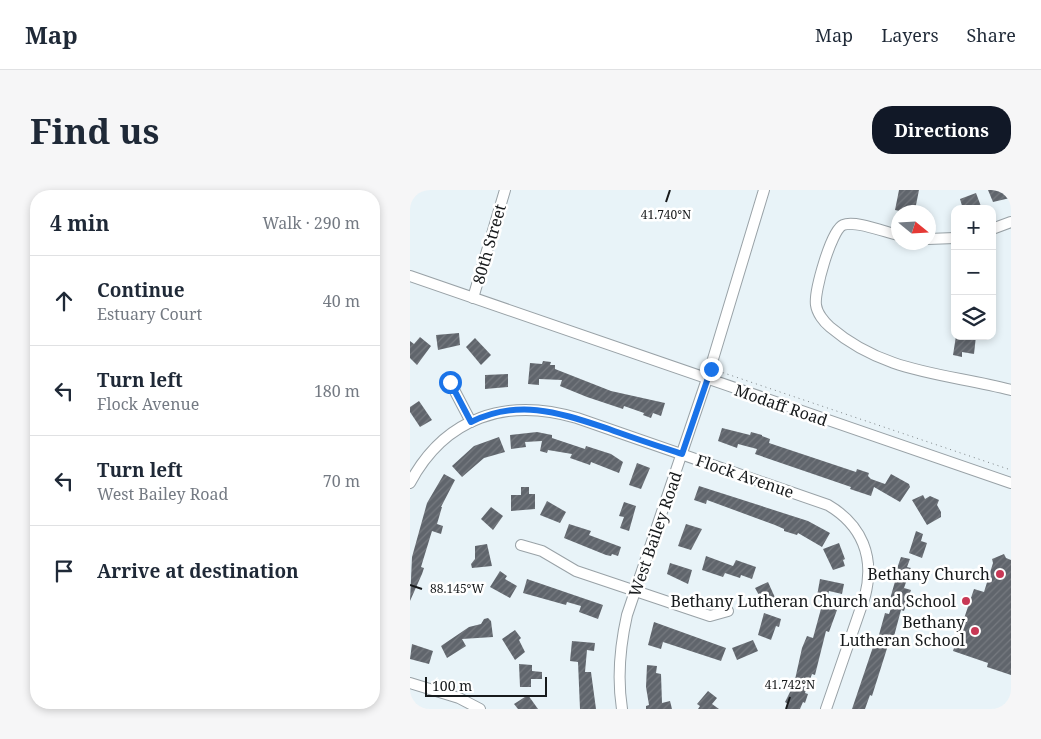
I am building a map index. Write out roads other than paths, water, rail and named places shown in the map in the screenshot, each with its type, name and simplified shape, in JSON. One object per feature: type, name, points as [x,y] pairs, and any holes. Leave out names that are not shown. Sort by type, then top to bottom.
[{"type":"street","name":"80th Street","points":[[473,298],[505,190]]},
{"type":"street","name":"West Bailey Road","points":[[622,709],[619,678],[620,652],[625,625],[708,379],[764,190]]},
{"type":"street","points":[[996,228],[1011,222]]},
{"type":"street","points":[[891,233],[855,224],[842,225],[833,237],[816,293],[816,304],[819,314],[830,327],[885,360],[928,374],[1011,390]]},
{"type":"street","points":[[936,239],[951,238]]},
{"type":"street","name":"Modaff Road","points":[[410,276],[1011,483]]},
{"type":"street","points":[[450,382],[471,422]]},
{"type":"street","name":"Flock Avenue","points":[[410,483],[429,454],[452,432],[471,422],[496,413],[519,409],[538,409],[577,418],[828,505],[849,520],[861,536],[867,554],[868,586],[826,709]]},
{"type":"street","points":[[520,545],[542,551],[569,568],[710,616],[728,611]]},
{"type":"street","points":[[410,683],[459,698],[480,709]]},
{"type":"place","name":"Bethany Church","points":[[1000,574]]},
{"type":"place","name":"Bethany Lutheran Church and School","points":[[966,601]]},
{"type":"place","name":"Bethany Lutheran School","points":[[975,631]]}]
